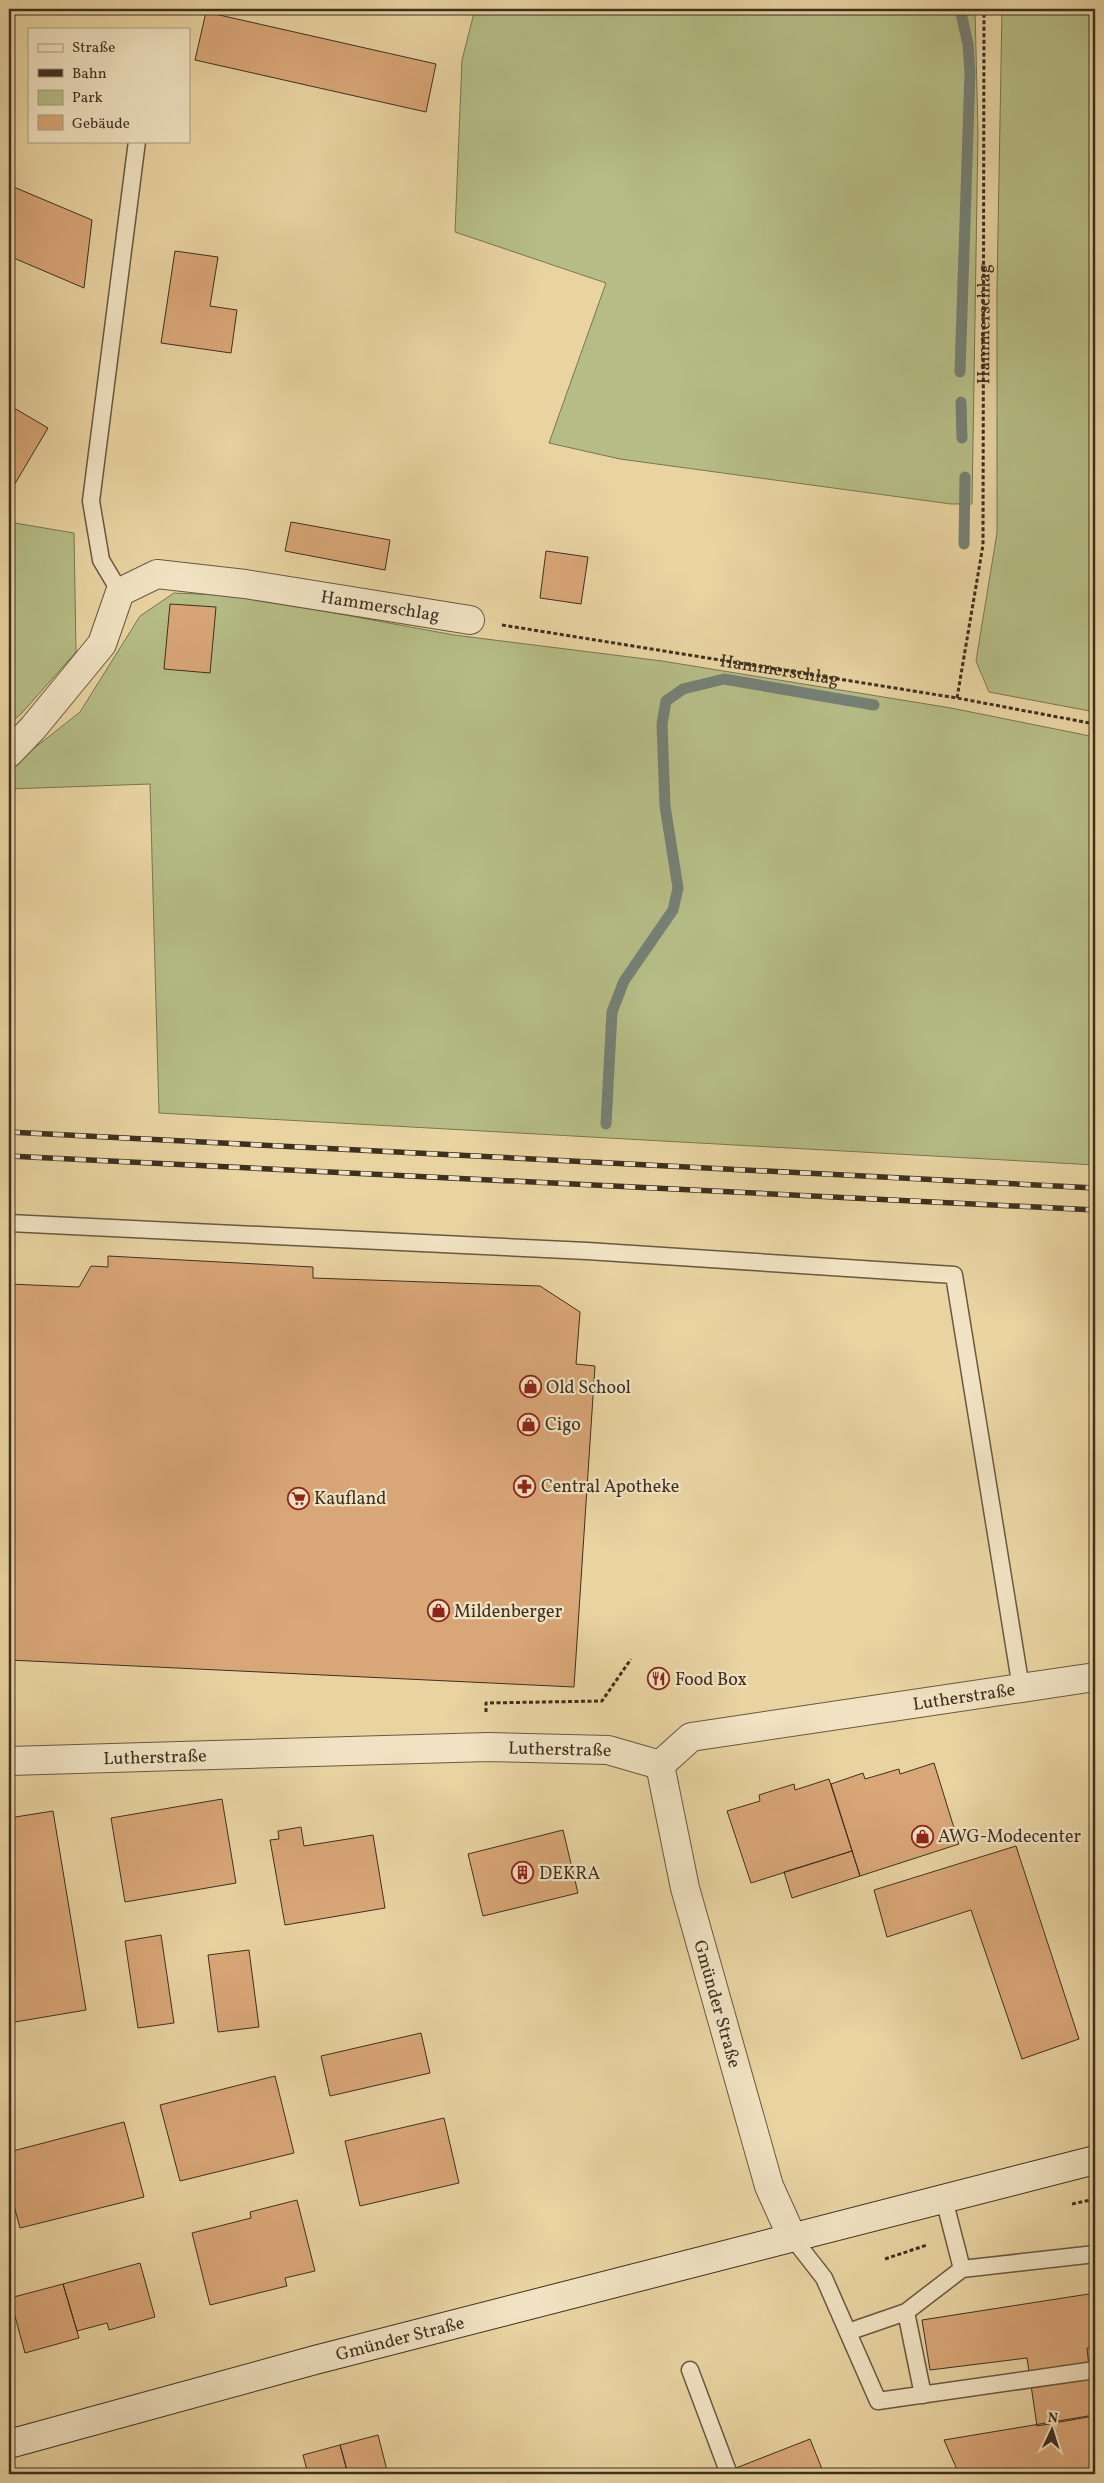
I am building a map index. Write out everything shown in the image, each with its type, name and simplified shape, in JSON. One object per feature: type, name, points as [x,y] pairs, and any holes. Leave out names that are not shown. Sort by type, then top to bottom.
[{"type":"street","name":"Hammerschlag","points":[[120,592],[157,574],[245,584],[470,620]]},
{"type":"street","points":[[9,753],[33,728],[102,644],[120,592]]},
{"type":"street","name":"Lutherstraße","points":[[9,1761],[488,1747],[608,1750],[660,1765],[691,1737],[1095,1677]]},
{"type":"street","name":"Gmünder Straße","points":[[660,1765],[681,1870],[701,1944],[769,2186],[792,2237]]},
{"type":"street","name":"Gmünder Straße","points":[[9,2444],[324,2357],[1095,2160]]},
{"type":"lane","points":[[120,592],[101,560],[91,501],[137,142]]},
{"type":"lane","points":[[9,1223],[587,1251],[954,1275],[1021,1688]]},
{"type":"lane","points":[[944,2199],[962,2269]]},
{"type":"lane","points":[[792,2237],[824,2278],[878,2401],[1095,2370]]},
{"type":"lane","points":[[848,2332],[906,2312],[962,2269],[1095,2254]]},
{"type":"lane","points":[[906,2312],[922,2395]]},
{"type":"lane","points":[[690,2370],[729,2474]]},
{"type":"path","name":"Hammerschlag","points":[[470,620],[957,698],[983,546],[984,9]]},
{"type":"path","points":[[957,698],[1095,724]]},
{"type":"path","points":[[488,1747],[486,1703],[602,1701],[631,1659]]},
{"type":"path","points":[[1067,2205],[1095,2199]]},
{"type":"path","points":[[885,2259],[953,2236]]},
{"type":"green space","points":[[475,9],[975,9],[978,132],[972,504],[951,504],[620,459],[549,443],[606,283],[455,232],[462,60]]},
{"type":"green space","points":[[1002,9],[1095,9],[1095,712],[989,692],[976,661],[997,533],[997,289]]},
{"type":"green space","points":[[9,522],[74,533],[76,652],[21,714],[9,724]]},
{"type":"green space","points":[[174,593],[242,596],[454,635],[662,661],[951,708],[1095,737],[1095,1165],[159,1113],[150,784],[9,789],[9,768],[80,712],[140,616]]},
{"type":"building","points":[[206,12],[436,64],[426,112],[195,60]]},
{"type":"building","points":[[9,185],[92,220],[84,288],[9,256]]},
{"type":"building","points":[[175,251],[218,257],[210,306],[237,310],[231,353],[161,343]]},
{"type":"building","points":[[9,405],[48,428],[13,487],[9,485]]},
{"type":"building","points":[[291,522],[390,540],[385,570],[285,551]]},
{"type":"building","points":[[546,551],[588,557],[581,604],[540,598]]},
{"type":"building","points":[[170,604],[216,607],[210,673],[164,669]]},
{"type":"building","name":"Kaufland","points":[[108,1256],[313,1267],[313,1278],[540,1286],[580,1312],[576,1364],[595,1366],[574,1687],[9,1660],[9,1284],[79,1287],[91,1266],[108,1267]]},
{"type":"building","points":[[934,1763],[959,1844],[860,1876],[831,1784],[863,1773],[865,1779],[899,1769],[900,1774]]},
{"type":"building","points":[[829,1779],[852,1851],[751,1883],[727,1811],[760,1801],[759,1795],[794,1784],[795,1790]]},
{"type":"building","points":[[222,1799],[236,1883],[125,1902],[111,1818]]},
{"type":"building","points":[[53,1811],[86,2010],[9,2023],[9,1818]]},
{"type":"building","points":[[301,1827],[304,1846],[373,1835],[385,1908],[285,1925],[270,1840],[279,1839],[278,1831]]},
{"type":"building","name":"DEKRA","points":[[563,1830],[578,1893],[483,1916],[468,1854]]},
{"type":"building","points":[[1016,1846],[1079,2039],[1022,2059],[971,1910],[887,1937],[874,1890]]},
{"type":"building","points":[[852,1851],[860,1876],[792,1898],[784,1872]]},
{"type":"building","points":[[161,1935],[174,2023],[138,2028],[125,1941]]},
{"type":"building","points":[[249,1950],[259,2027],[218,2032],[208,1955]]},
{"type":"building","points":[[421,2033],[430,2073],[330,2096],[321,2056]]},
{"type":"building","points":[[275,2076],[294,2153],[180,2181],[160,2105]]},
{"type":"building","points":[[444,2118],[459,2183],[360,2206],[345,2141]]},
{"type":"building","points":[[124,2122],[144,2197],[20,2228],[9,2187],[9,2152]]},
{"type":"building","points":[[297,2200],[315,2271],[285,2278],[287,2286],[210,2305],[192,2233],[251,2218],[250,2212]]},
{"type":"building","points":[[140,2263],[155,2317],[109,2330],[107,2323],[77,2331],[63,2284]]},
{"type":"building","points":[[63,2284],[79,2338],[25,2353],[10,2298]]},
{"type":"building","points":[[1095,2293],[1095,2347],[1087,2348],[1094,2416],[1037,2426],[1027,2358],[930,2370],[922,2320]]},
{"type":"building","points":[[1094,2415],[1095,2474],[959,2474],[944,2440]]},
{"type":"building","points":[[378,2435],[388,2474],[348,2474],[340,2445]]},
{"type":"building","points":[[810,2439],[824,2474],[739,2474],[736,2468]]},
{"type":"building","points":[[340,2445],[348,2474],[308,2474],[303,2455]]},
{"type":"waterway","points":[[960,9],[968,44],[970,72],[960,372]]},
{"type":"waterway","points":[[961,402],[962,438]]},
{"type":"waterway","points":[[964,544],[965,477]]},
{"type":"waterway","points":[[606,1124],[612,1012],[624,981],[673,910],[678,888],[665,806],[662,724],[666,701],[683,689],[724,679],[874,705]]},
{"type":"railway","points":[[9,1132],[1095,1188]]},
{"type":"railway","points":[[9,1156],[1095,1210]]},
{"type":"place","name":"Old School","points":[[530,1387]]},
{"type":"place","name":"Cigo","points":[[529,1424]]},
{"type":"place","name":"Central Apotheke","points":[[525,1486]]},
{"type":"place","name":"Kaufland","points":[[298,1498]]},
{"type":"place","name":"Mildenberger","points":[[438,1611]]},
{"type":"place","name":"Food Box","points":[[659,1679]]},
{"type":"place","name":"AWG-Modecenter","points":[[922,1836]]},
{"type":"place","name":"DEKRA","points":[[523,1873]]}]
